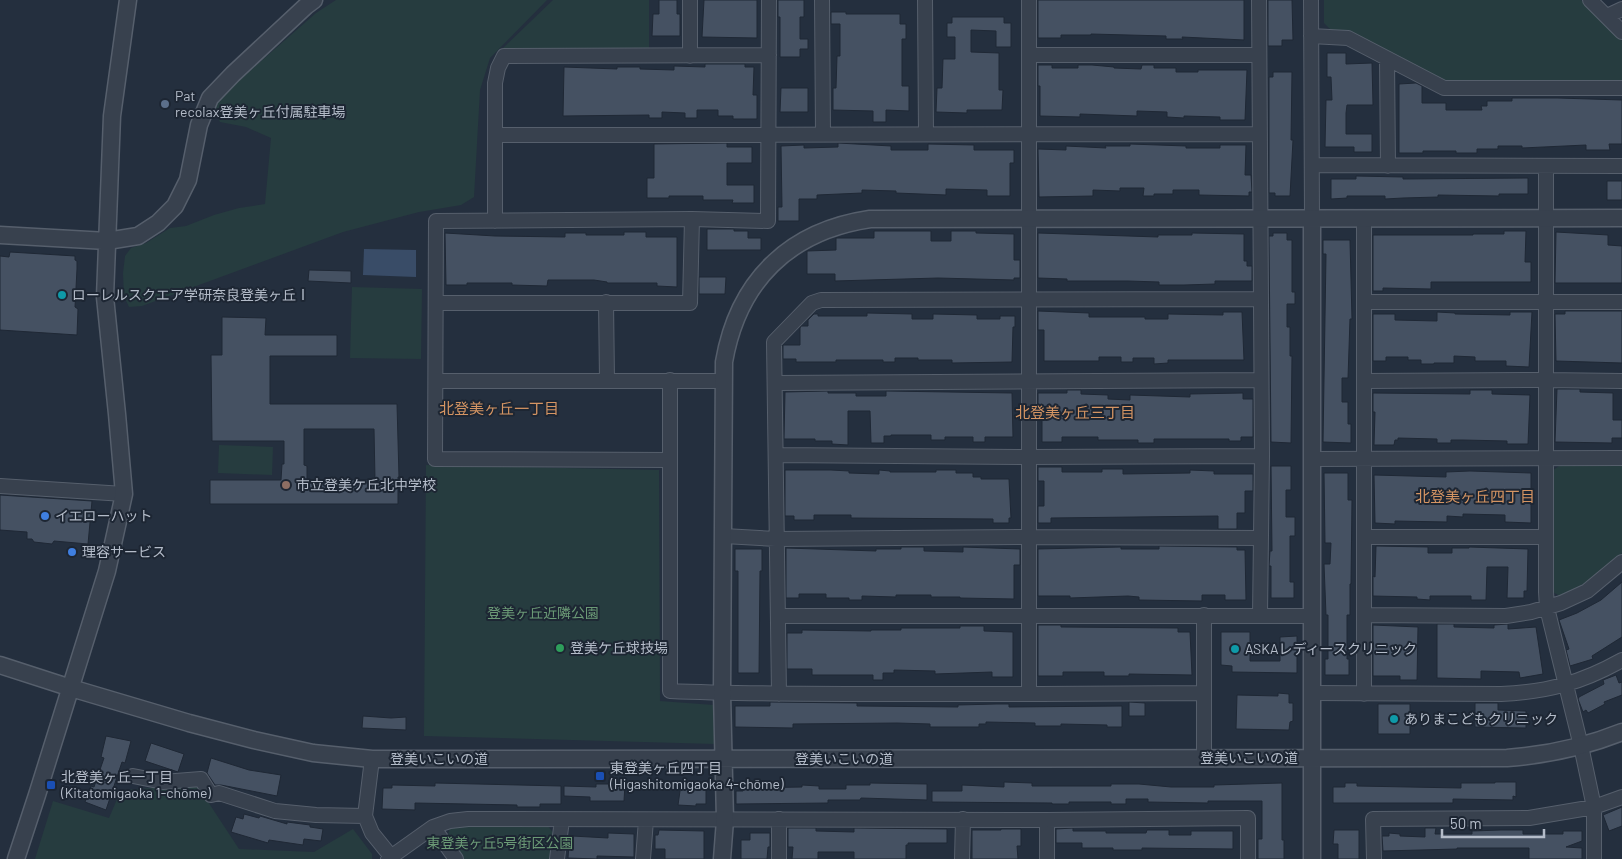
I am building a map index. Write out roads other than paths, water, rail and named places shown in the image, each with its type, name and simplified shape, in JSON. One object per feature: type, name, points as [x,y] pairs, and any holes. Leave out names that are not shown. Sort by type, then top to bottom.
[{"type":"street","points":[[16,859],[107,571],[124,494],[105,297],[112,116],[128,0]]},
{"type":"street","points":[[0,235],[107,241],[138,236],[158,223],[175,206],[188,180],[199,125],[210,98],[240,67],[314,0]]},
{"type":"street","points":[[690,0],[690,56]]},
{"type":"street","points":[[669,460],[435,460],[436,221],[692,219],[768,221],[770,134],[769,0]]},
{"type":"street","points":[[822,0],[823,134]]},
{"type":"street","points":[[925,0],[926,134]]},
{"type":"street","points":[[1028,0],[1029,694]]},
{"type":"street","points":[[1259,0],[1262,380],[1260,615]]},
{"type":"street","points":[[1311,0],[1312,859]]},
{"type":"street","points":[[1590,0],[1622,32]]},
{"type":"street","points":[[1607,16],[1622,9]]},
{"type":"street","points":[[1311,36],[1348,38],[1444,88],[1622,88]]},
{"type":"street","points":[[1029,56],[1258,55]]},
{"type":"street","points":[[495,221],[495,83],[498,68],[504,56],[769,56]]},
{"type":"street","points":[[1387,59],[1388,166]]},
{"type":"street","points":[[495,135],[1260,134]]},
{"type":"street","points":[[1312,165],[1622,166]]},
{"type":"street","points":[[1546,166],[1545,537],[1547,608],[1594,807],[1594,859]]},
{"type":"street","points":[[1364,218],[1364,694]]},
{"type":"street","points":[[722,859],[724,820],[722,693],[723,381],[727,344],[740,308],[761,276],[788,250],[835,226],[870,219],[1622,218]]},
{"type":"street","points":[[436,302],[690,303],[692,219]]},
{"type":"street","points":[[779,694],[774,342],[812,303],[821,300],[1261,299]]},
{"type":"street","points":[[606,302],[608,380]]},
{"type":"street","points":[[1364,302],[1622,302]]},
{"type":"street","points":[[670,380],[670,691],[779,694],[1204,693]]},
{"type":"street","points":[[776,383],[1262,380]]},
{"type":"street","points":[[436,381],[723,381]]},
{"type":"street","points":[[1365,381],[1622,381]]},
{"type":"street","points":[[776,455],[1262,456]]},
{"type":"street","points":[[1312,459],[1622,458]]},
{"type":"street","points":[[0,486],[124,494]]},
{"type":"street","points":[[724,536],[776,539],[1261,538]]},
{"type":"street","points":[[1364,537],[1545,537]]},
{"type":"street","points":[[1365,615],[1506,616],[1547,608],[1575,598],[1587,591],[1622,562]]},
{"type":"street","points":[[1204,615],[1204,758]]},
{"type":"street","points":[[779,616],[1313,616]]},
{"type":"street","points":[[1312,693],[1514,694],[1551,689],[1588,677],[1622,660]]},
{"type":"street","name":"登美いこいの道","points":[[0,664],[70,688],[254,740],[313,753],[372,759],[1508,758],[1558,752],[1622,732]]},
{"type":"street","points":[[372,759],[365,816],[372,833],[391,858],[433,827],[450,821],[468,819],[1047,820],[1248,818],[1248,859]]},
{"type":"street","points":[[132,776],[163,782],[201,779],[211,795],[219,793],[275,811],[316,816],[365,816]]},
{"type":"street","points":[[1374,859],[1373,819],[1529,818],[1594,807],[1622,797]]},
{"type":"street","points":[[779,819],[779,859]]},
{"type":"street","points":[[962,859],[963,819]]},
{"type":"street","points":[[557,859],[562,820]]},
{"type":"street","points":[[643,859],[646,820]]},
{"type":"street","points":[[1046,859],[1047,820]]},
{"type":"street","points":[[433,827],[456,859]]},
{"type":"water","points":[[364,249],[416,250],[416,277],[363,275]]},
{"type":"place","name":"Pat recolax登美ヶ丘付属駐車場","points":[[165,104]]},
{"type":"place","name":"ローレルスクエア学研奈良登美ヶ丘Ⅰ","points":[[62,295]]},
{"type":"place","name":"市立登美ケ丘北中学校","points":[[286,485]]},
{"type":"place","name":"イエローハット","points":[[45,516]]},
{"type":"place","name":"理容サービス","points":[[72,552]]},
{"type":"place","name":"登美ケ丘球技場","points":[[560,648]]},
{"type":"place","name":"ASKAレディースクリニック","points":[[1235,649]]},
{"type":"place","name":"ありまこどもクリニック","points":[[1394,719]]},
{"type":"place","name":"東登美ヶ丘四丁目 (Higashitomigaoka 4-chōme)","points":[[600,776]]},
{"type":"place","name":"北登美ヶ丘一丁目 (Kitatomigaoka 1-chōme)","points":[[51,785]]},
{"type":"district","name":"北登美ヶ丘一丁目","points":[[499,409]]},
{"type":"district","name":"北登美ヶ丘三丁目","points":[[1075,413]]},
{"type":"district","name":"北登美ヶ丘四丁目","points":[[1475,497]]},
{"type":"park label","name":"登美ヶ丘近隣公園","points":[[543,613]]},
{"type":"park label","name":"東登美ヶ丘5号街区公園","points":[[500,843]]}]
